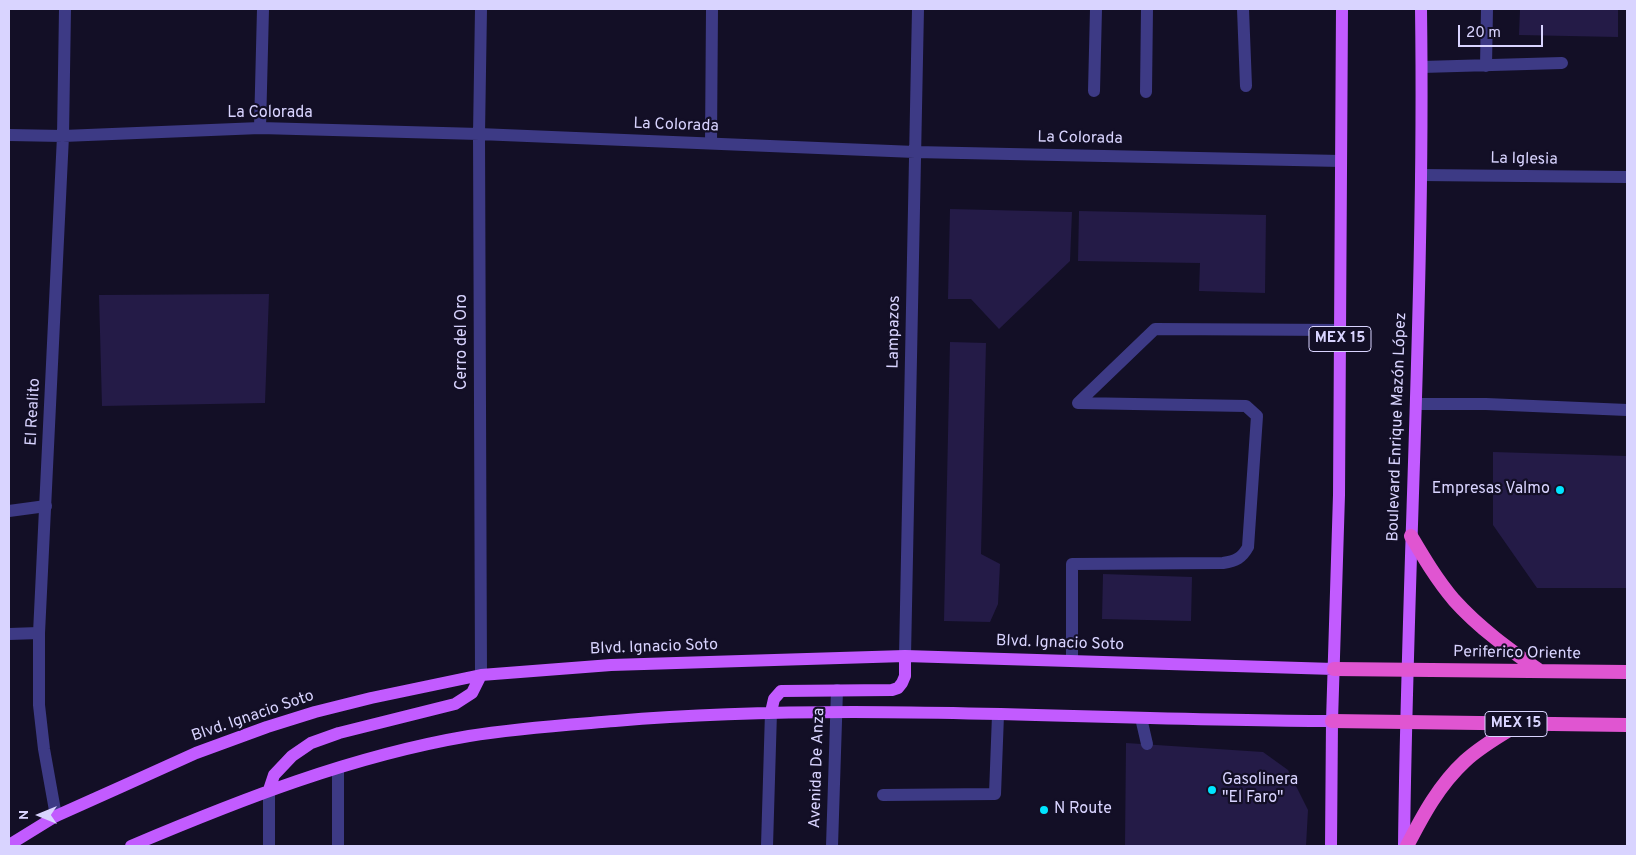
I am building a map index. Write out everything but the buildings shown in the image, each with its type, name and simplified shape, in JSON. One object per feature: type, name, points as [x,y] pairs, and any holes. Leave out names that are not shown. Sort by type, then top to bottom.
[{"type":"highway","points":[[1411,536],[1436,576],[1454,600],[1480,626],[1503,645],[1540,671]]},
{"type":"highway","name":"Periferico Oriente","points":[[1334,669],[1627,672]]},
{"type":"highway","points":[[1332,721],[1406,721]]},
{"type":"highway","name":"MEX 15","points":[[1406,721],[1627,725]]},
{"type":"highway","points":[[1405,846],[1431,801],[1466,760],[1519,724]]},
{"type":"main road","name":"MEX 15","points":[[1331,846],[1332,721],[1339,495],[1342,9]]},
{"type":"main road","name":"Boulevard Enrique Mazón López","points":[[1405,846],[1407,670],[1417,404],[1421,175],[1421,9]]},
{"type":"main road","name":"Blvd. Ignacio Soto","points":[[9,845],[56,816],[196,753],[267,727],[315,712],[371,698],[481,675],[611,665],[905,656],[1334,669]]},
{"type":"main road","points":[[771,712],[774,699],[781,691],[879,691],[898,688],[905,676],[905,656]]},
{"type":"main road","points":[[269,790],[274,775],[292,756],[310,743],[339,733],[455,704],[472,692],[481,675]]},
{"type":"main road","points":[[132,846],[269,790],[407,749],[479,734],[547,726],[658,717],[837,711],[1332,721]]},
{"type":"street","name":"El Realito","points":[[56,816],[44,749],[39,705],[39,634],[63,136],[65,9]]},
{"type":"street","points":[[260,128],[263,9]]},
{"type":"street","name":"Cerro del Oro","points":[[481,9],[479,134],[481,675]]},
{"type":"street","points":[[711,143],[712,9]]},
{"type":"street","name":"Lampazos","points":[[905,656],[918,9]]},
{"type":"street","points":[[1094,91],[1096,9]]},
{"type":"street","points":[[1146,92],[1147,9]]},
{"type":"street","points":[[1244,9],[1246,86]]},
{"type":"street","points":[[1486,66],[1487,9]]},
{"type":"street","points":[[1422,67],[1562,64]]},
{"type":"street","name":"La Colorada","points":[[9,135],[63,136],[260,128],[479,134],[915,152],[1341,161]]},
{"type":"street","name":"La Iglesia","points":[[1421,175],[1627,177]]},
{"type":"street","points":[[1072,660],[1072,564],[1223,563],[1235,562],[1243,555],[1248,547],[1257,416],[1246,406],[1078,403],[1155,329],[1340,330]]},
{"type":"street","points":[[1417,404],[1486,404],[1627,410]]},
{"type":"street","points":[[9,511],[46,506]]},
{"type":"street","points":[[9,634],[39,634]]},
{"type":"street","name":"Avenida De Anza","points":[[832,846],[837,711],[836,690]]},
{"type":"street","points":[[767,846],[771,712]]},
{"type":"street","points":[[883,795],[995,794],[998,715]]},
{"type":"street","points":[[1141,718],[1147,744]]},
{"type":"street","points":[[338,769],[338,846]]},
{"type":"street","points":[[269,790],[269,846]]},
{"type":"place","name":"Empresas Valmo","points":[[1560,490]]},
{"type":"place","name":"Gasolinera \"El Faro\"","points":[[1212,790]]},
{"type":"place","name":"N Route","points":[[1044,810]]}]
